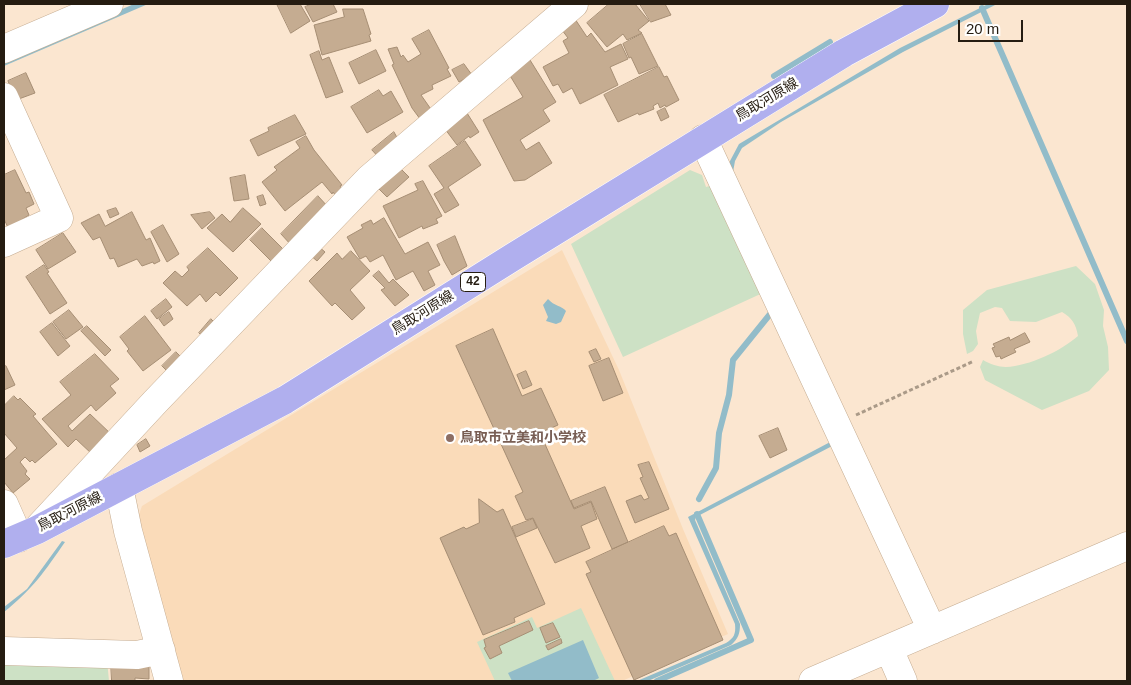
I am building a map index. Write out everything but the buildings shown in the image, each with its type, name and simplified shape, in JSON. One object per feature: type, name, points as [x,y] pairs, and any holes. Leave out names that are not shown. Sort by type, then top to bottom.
[{"type":"main road","name":"鳥取河原線","points":[[20,537],[285,400],[844,53],[935,4]]},
{"type":"street","points":[[4,49],[109,4]]},
{"type":"street","points":[[4,504],[20,537],[155,402],[369,179],[574,4]]},
{"type":"street","points":[[4,97],[59,218],[4,243]]},
{"type":"street","points":[[703,139],[932,630]]},
{"type":"street","points":[[119,487],[128,531],[169,681]]},
{"type":"street","points":[[813,681],[1127,546]]},
{"type":"street","points":[[889,649],[903,681]]},
{"type":"street","points":[[4,652],[137,655],[161,650]]},
{"type":"path","points":[[836,424],[974,361]]},
{"type":"shaded area","name":"鳥取市立美和小学校","points":[[562,250],[619,370],[683,529],[728,634],[622,681],[180,681],[138,517],[142,506]]},
{"type":"green space","points":[[690,170],[702,175],[706,187],[716,184],[767,291],[623,357],[571,244]]},
{"type":"green space","points":[[1076,266],[1095,284],[1104,310],[1103,326],[1108,347],[1109,370],[1089,391],[1042,410],[985,380],[980,367],[983,360],[994,365],[1015,366],[1034,361],[1054,352],[1078,336],[1071,319],[1062,312],[1036,322],[1010,321],[1002,308],[995,307],[980,313],[976,331],[978,344],[973,351],[967,354],[963,334],[963,310],[987,290]]},
{"type":"green space","points":[[581,608],[615,681],[495,681],[477,642],[532,617],[537,628]]},
{"type":"green space","points":[[4,656],[107,660],[109,681],[4,681]]},
{"type":"water","points":[[134,4],[148,4],[4,66],[4,60]]},
{"type":"water","points":[[988,4],[997,4],[903,52],[781,122],[742,148],[735,161],[733,172],[728,171],[730,161],[739,144],[900,48]]},
{"type":"water","points":[[548,299],[566,311],[561,322],[556,324],[546,321],[548,317],[543,305]]},
{"type":"water","points":[[834,440],[836,444],[696,517],[695,520],[740,624],[740,631],[731,645],[648,681],[637,681],[726,643],[735,633],[735,624],[688,517]]},
{"type":"water","points":[[62,541],[65,542],[38,580],[4,612],[4,607],[27,589]]},
{"type":"water","points":[[583,640],[599,678],[593,681],[512,681],[508,673]]},
{"type":"waterway","points":[[982,8],[1127,341]]},
{"type":"waterway","points":[[774,76],[830,42]]},
{"type":"waterway","points":[[699,499],[716,468],[719,433],[729,395],[733,360],[775,308]]},
{"type":"waterway","points":[[657,681],[751,640],[697,514]]},
{"type":"place","name":"鳥取市立美和小学校","points":[[450,438]]}]
